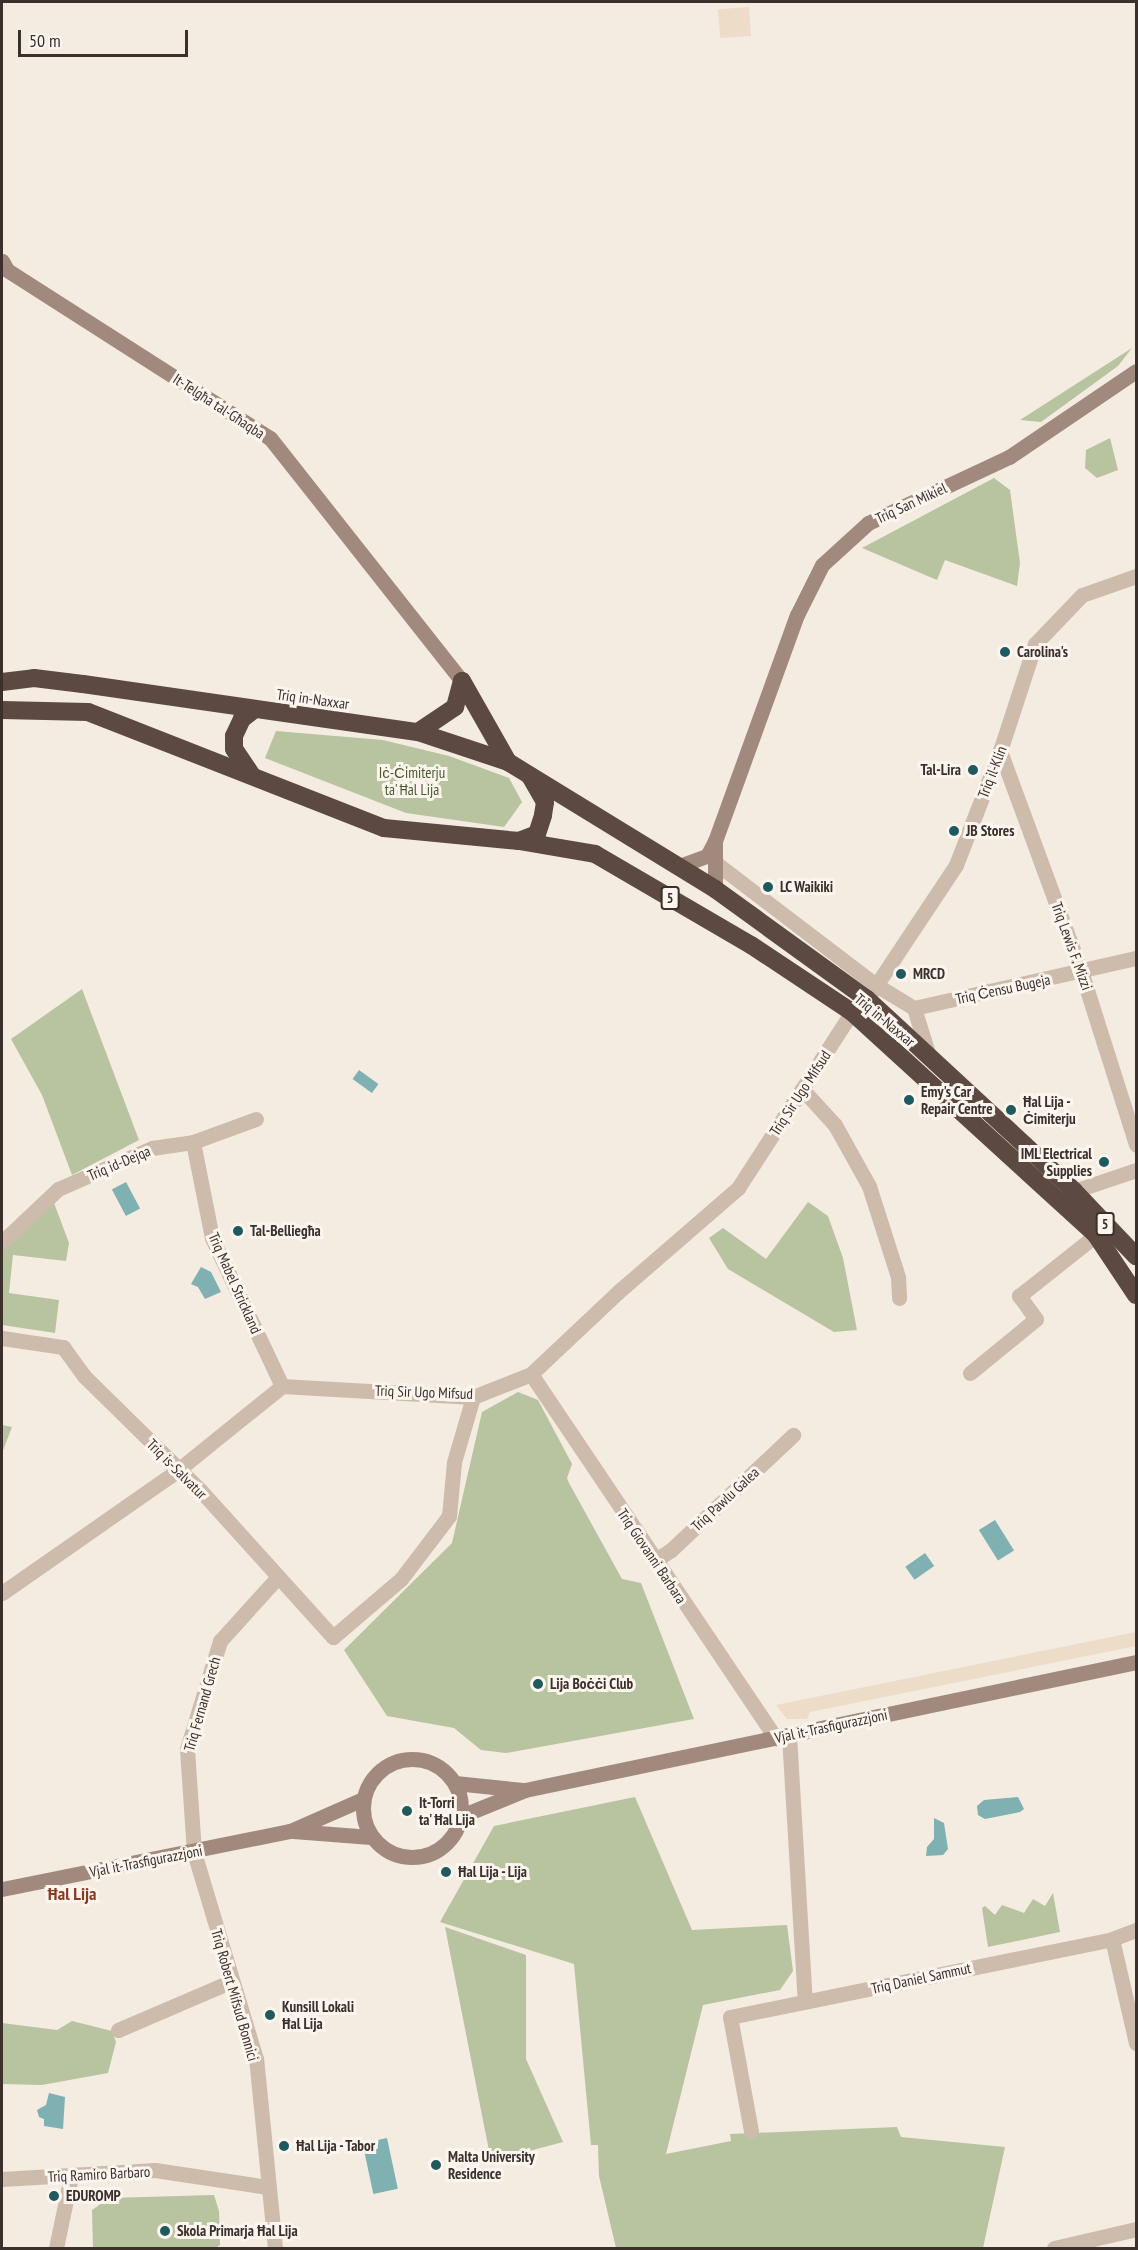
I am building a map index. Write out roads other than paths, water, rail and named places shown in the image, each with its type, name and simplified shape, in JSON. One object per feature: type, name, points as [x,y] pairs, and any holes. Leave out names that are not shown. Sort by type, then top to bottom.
[{"type":"highway","name":"Triq in-Naxxar","points":[[2,682],[34,678],[418,732],[508,762],[679,866],[872,992],[928,1053],[1074,1191],[1137,1256]]},
{"type":"highway","points":[[418,732],[455,708],[462,681]]},
{"type":"highway","points":[[462,681],[508,762]]},
{"type":"highway","points":[[251,774],[234,749],[234,736],[242,719],[255,709]]},
{"type":"highway","name":"Triq in-Naxxar","points":[[2,710],[88,712],[384,828],[519,841],[595,854],[751,945],[852,1012],[1096,1235],[1137,1295]]},
{"type":"highway","points":[[519,841],[537,834],[543,815],[545,802],[530,775]]},
{"type":"street","name":"It-Telgħa tal-Għaqba","points":[[2,261],[7,270],[270,438],[462,681]]},
{"type":"street","name":"Triq San Mikiel","points":[[679,866],[706,856],[715,842],[797,615],[822,565],[868,523],[1009,457],[1137,372]]},
{"type":"street","name":"Triq il-Klin","points":[[872,992],[956,865],[1000,751],[1035,644],[1082,596],[1137,576]]},
{"type":"street","name":"Triq Lewis F. Mizzi","points":[[1000,751],[1082,971],[1137,1144]]},
{"type":"street","name":"Triq San Mikiel","points":[[715,842],[717,864],[715,889]]},
{"type":"street","name":"Triq in-Naxxar","points":[[717,864],[872,992],[914,1008]]},
{"type":"street","name":"Triq Ċensu Bugeja","points":[[914,1008],[1137,958]]},
{"type":"street","points":[[914,1008],[928,1053]]},
{"type":"street","name":"Triq Sir Ugo Mifsud","points":[[282,1386],[473,1397],[531,1374],[618,1292],[738,1188],[852,1012]]},
{"type":"street","points":[[802,1089],[835,1125],[869,1186],[898,1277],[899,1298]]},
{"type":"street","name":"Triq id-Dejqa","points":[[2,1242],[58,1189],[152,1148],[193,1142],[256,1119]]},
{"type":"street","name":"Triq Mabel Strickland","points":[[193,1142],[212,1238],[282,1386]]},
{"type":"street","points":[[1074,1191],[1137,1170]]},
{"type":"street","points":[[970,1373],[1036,1319],[1019,1296],[1096,1235]]},
{"type":"street","name":"Triq is-Salvatur","points":[[2,1338],[63,1347],[84,1376],[178,1470],[333,1637],[401,1579],[449,1516],[454,1461],[473,1397]]},
{"type":"street","name":"Triq Giovanni Barbara","points":[[531,1374],[654,1561],[782,1736]]},
{"type":"street","points":[[2,1593],[178,1470],[282,1386]]},
{"type":"street","name":"Triq Pawlu Galea","points":[[654,1561],[671,1550],[793,1435]]},
{"type":"street","name":"Triq Fernand Grech","points":[[194,1852],[187,1749],[220,1641],[277,1578]]},
{"type":"street","name":"Vjal it-Trasfigurazzjoni","points":[[461,1816],[525,1790],[1137,1662]]},
{"type":"street","points":[[782,1736],[805,2002]]},
{"type":"street","points":[[400,1760],[431,1762],[455,1783],[461,1799],[461,1816],[444,1846],[418,1858],[397,1856],[370,1836],[364,1822],[363,1799],[373,1777],[400,1760]]},
{"type":"street","name":"Vjal it-Trasfigurazzjoni","points":[[455,1783],[525,1790]]},
{"type":"street","name":"Vjal it-Trasfigurazzjoni","points":[[2,1889],[290,1831],[363,1799]]},
{"type":"street","name":"Vjal it-Trasfigurazzjoni","points":[[290,1831],[370,1836]]},
{"type":"street","name":"Triq Robert Mifsud Bonnici","points":[[194,1852],[230,1982],[256,2060],[275,2248]]},
{"type":"street","name":"Triq Daniel Sammut","points":[[751,2131],[730,2017],[1112,1939],[1137,1930]]},
{"type":"street","points":[[1112,1939],[1137,2043]]},
{"type":"street","points":[[118,2030],[230,1982]]},
{"type":"street","name":"Triq Ramiro Barbaro","points":[[2,2179],[155,2170],[268,2187]]},
{"type":"street","points":[[56,2248],[71,2176]]},
{"type":"street","points":[[1053,2248],[1099,2243],[1137,2229]]},
{"type":"water","points":[[359,1070],[378,1084],[372,1093],[353,1079]]},
{"type":"water","points":[[126,1182],[140,1208],[126,1216],[112,1190]]},
{"type":"water","points":[[201,1267],[211,1272],[221,1292],[205,1299],[198,1287],[191,1284]]},
{"type":"water","points":[[995,1520],[1014,1551],[998,1561],[979,1530]]},
{"type":"water","points":[[925,1553],[934,1566],[915,1580],[905,1567]]},
{"type":"water","points":[[1018,1797],[1024,1809],[1020,1812],[985,1819],[978,1815],[977,1806],[984,1800]]},
{"type":"water","points":[[934,1818],[944,1823],[948,1849],[943,1855],[926,1856],[927,1847],[934,1839]]},
{"type":"water","points":[[49,2093],[65,2097],[63,2129],[44,2126],[44,2119],[39,2117],[37,2110],[46,2105]]},
{"type":"water","points":[[387,2138],[398,2189],[373,2194],[363,2143]]},
{"type":"place","name":"Carolina's","points":[[1005,652]]},
{"type":"place","name":"Tal-Lira","points":[[973,770]]},
{"type":"place","name":"JB Stores","points":[[954,831]]},
{"type":"place","name":"LC Waikiki","points":[[768,887]]},
{"type":"place","name":"MRCD","points":[[901,974]]},
{"type":"place","name":"Emy's Car Repair Centre","points":[[909,1100]]},
{"type":"place","name":"Ħal Lija - Ċimiterju","points":[[1011,1110]]},
{"type":"place","name":"IML Electrical Supplies","points":[[1104,1162]]},
{"type":"place","name":"Tal-Belliegħa","points":[[238,1231]]},
{"type":"place","name":"Lija Boċċi Club","points":[[538,1684]]},
{"type":"place","name":"It-Torri ta' Ħal Lija","points":[[407,1811]]},
{"type":"place","name":"Ħal Lija - Lija","points":[[446,1872]]},
{"type":"place","name":"Kunsill Lokali Ħal Lija","points":[[270,2015]]},
{"type":"place","name":"Ħal Lija - Tabor","points":[[284,2146]]},
{"type":"place","name":"Malta University Residence","points":[[436,2165]]},
{"type":"place","name":"EDUROMP","points":[[54,2196]]},
{"type":"place","name":"Skola Primarja Ħal Lija","points":[[165,2231]]},
{"type":"district","name":"Ħal Lija","points":[[72,1894]]},
{"type":"park label","name":"Iċ-Ċimiterju ta' Ħal Lija","points":[[412,780]]}]
